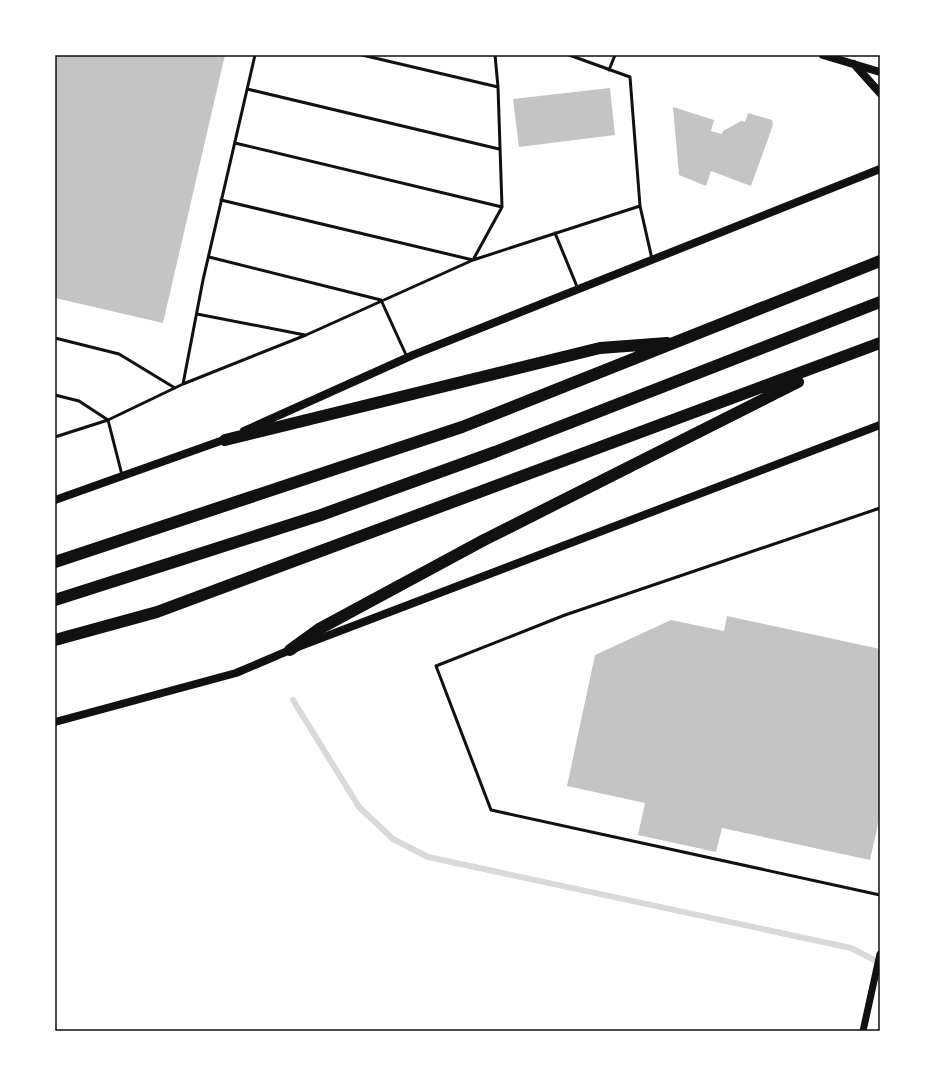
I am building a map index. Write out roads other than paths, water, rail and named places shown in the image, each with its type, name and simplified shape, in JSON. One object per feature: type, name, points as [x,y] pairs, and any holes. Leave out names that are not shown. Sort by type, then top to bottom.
[{"type":"highway","points":[[55,562],[462,427],[880,262]]},
{"type":"highway","points":[[55,600],[328,513],[495,452],[880,302]]},
{"type":"highway","points":[[225,440],[600,348],[680,342]]},
{"type":"highway","points":[[55,640],[158,612],[880,343]]},
{"type":"highway","points":[[290,650],[319,629],[484,540],[851,355]]},
{"type":"main road","points":[[823,55],[880,72]]},
{"type":"main road","points":[[854,64],[880,93]]},
{"type":"main road","points":[[55,500],[225,440],[408,357],[880,169]]},
{"type":"main road","points":[[55,722],[236,673],[290,650],[880,425]]},
{"type":"street","points":[[863,1031],[880,954]]},
{"type":"lane","points":[[183,384],[221,200],[255,55]]},
{"type":"lane","points":[[362,55],[498,87]]},
{"type":"lane","points":[[473,260],[502,207],[498,87],[494,55]]},
{"type":"lane","points":[[569,55],[630,78],[640,206],[652,260]]},
{"type":"lane","points":[[609,70],[615,55]]},
{"type":"lane","points":[[247,89],[499,148]]},
{"type":"lane","points":[[235,143],[502,207]]},
{"type":"lane","points":[[221,200],[473,260]]},
{"type":"lane","points":[[55,437],[108,420],[183,384],[306,335],[381,300],[473,260],[640,206]]},
{"type":"lane","points":[[555,233],[578,290]]},
{"type":"lane","points":[[209,258],[381,300]]},
{"type":"lane","points":[[381,300],[408,357]]},
{"type":"lane","points":[[197,314],[306,335]]},
{"type":"lane","points":[[55,338],[119,354],[175,388]]},
{"type":"lane","points":[[55,396],[79,401],[108,420],[123,477]]},
{"type":"lane","points":[[880,508],[565,615],[436,666],[491,810],[880,895]]},
{"type":"waterway","points":[[293,700],[359,807],[393,839],[428,857],[851,948],[880,963]]}]
